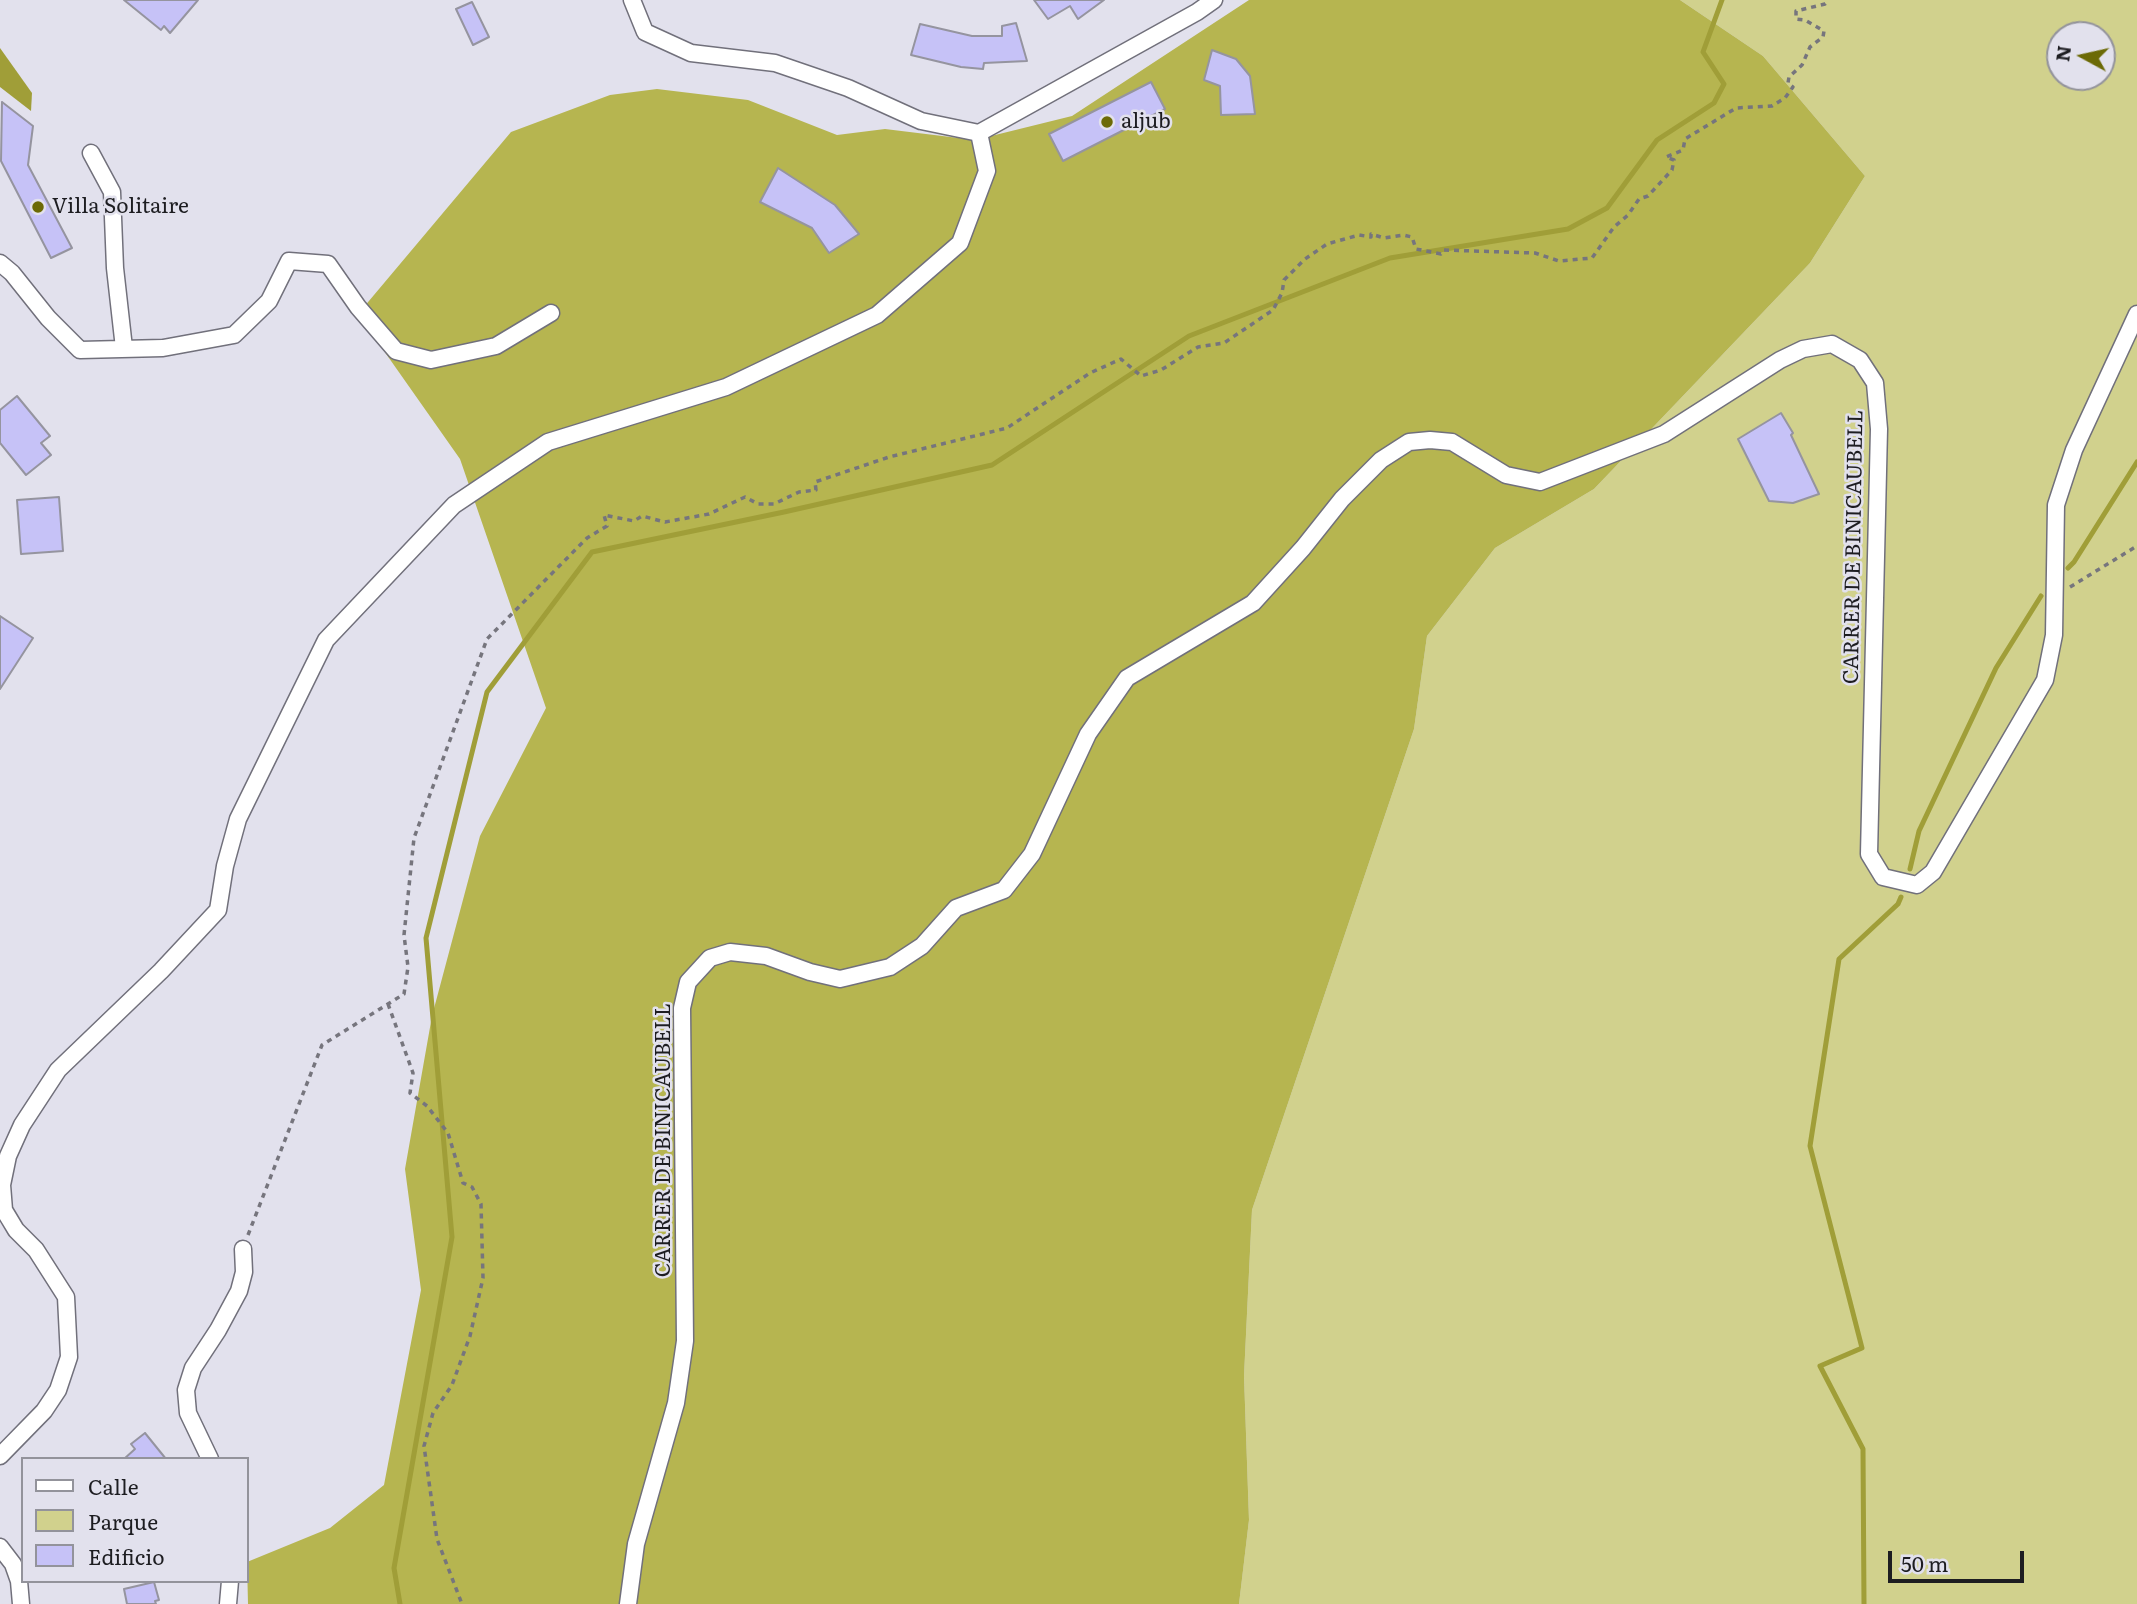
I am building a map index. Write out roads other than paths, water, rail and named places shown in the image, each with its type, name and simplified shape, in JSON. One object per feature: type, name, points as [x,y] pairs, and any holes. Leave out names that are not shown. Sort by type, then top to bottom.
[{"type":"street","points":[[632,0],[645,32],[691,53],[775,63],[848,88],[921,121],[979,133],[1214,0]]},
{"type":"street","points":[[0,1455],[44,1411],[58,1390],[69,1357],[66,1297],[36,1250],[16,1230],[4,1210],[2,1185],[8,1156],[22,1125],[58,1070],[161,971],[218,911],[225,866],[238,819],[326,640],[454,505],[548,442],[726,387],[877,315],[960,243],[987,171],[979,133]]},
{"type":"street","points":[[91,153],[112,192],[115,268],[124,348]]},
{"type":"street","points":[[0,263],[12,273],[80,351],[163,348],[234,335],[270,301],[289,261],[328,264],[358,307],[396,351],[431,360],[496,346],[551,313]]},
{"type":"street","name":"CARRER DE BINICAUBELL","points":[[628,1604],[636,1544],[676,1403],[685,1342],[682,1008],[688,982],[710,958],[730,952],[766,956],[810,972],[840,979],[890,967],[922,946],[956,908],[1004,890],[1032,854],[1088,734],[1127,678],[1253,603],[1304,548],[1342,499],[1381,460],[1409,442],[1452,442],[1506,475],[1540,482],[1664,434],[1780,360],[1802,349],[1832,344],[1860,360],[1875,383],[1880,429],[1869,854],[1883,877],[1917,885],[1933,872],[2045,680],[2054,635],[2056,505],[2074,450],[2137,314]]},
{"type":"street","points":[[209,1457],[188,1413],[186,1390],[192,1368],[218,1330],[239,1291],[244,1272],[243,1249]]},
{"type":"street","points":[[0,1547],[13,1564],[19,1581],[21,1604]]},
{"type":"street","points":[[228,1604],[230,1583]]},
{"type":"waterway","points":[[400,1604],[394,1568],[452,1237],[426,938],[487,692],[592,552],[992,465],[1189,336],[1390,258],[1568,229],[1607,208],[1657,140],[1714,103],[1724,84],[1703,52],[1722,0]]},
{"type":"waterway","points":[[2068,568],[2137,462]]},
{"type":"waterway","points":[[1910,869],[1919,831],[1996,668],[2041,596]]},
{"type":"waterway","points":[[1864,1604],[1863,1449],[1820,1366],[1862,1348],[1810,1146],[1839,959],[1898,904],[1901,897]]},
{"type":"place","name":"aljub","points":[[1107,122]]},
{"type":"place","name":"Villa Solitaire","points":[[38,207]]}]
